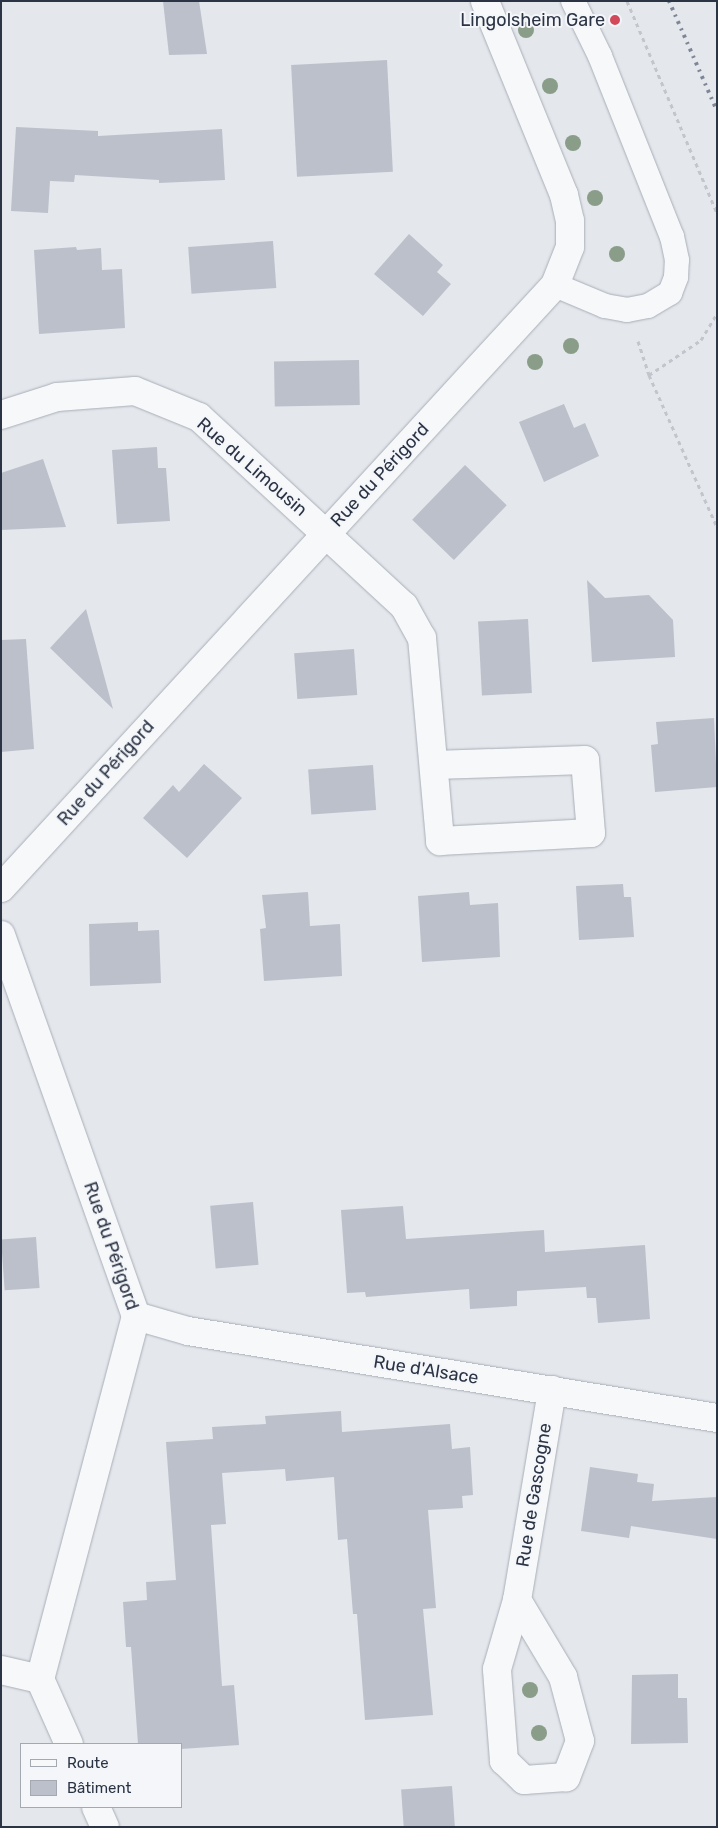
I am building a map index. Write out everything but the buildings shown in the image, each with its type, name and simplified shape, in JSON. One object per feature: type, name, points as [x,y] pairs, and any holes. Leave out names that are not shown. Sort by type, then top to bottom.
[{"type":"street","name":"Rue du Périgord","points":[[1,888],[326,532],[555,285],[570,247],[570,221],[564,195],[485,1]]},
{"type":"street","name":"Rue du Limousin","points":[[1,415],[56,397],[135,391],[199,417],[326,532],[404,606],[422,638],[440,841],[591,833],[586,760],[434,765]]},
{"type":"street","name":"Rue du Périgord","points":[[1,935],[136,1316],[40,1679]]},
{"type":"street","name":"Rue d'Alsace","points":[[136,1316],[188,1331],[717,1418]]},
{"type":"street","name":"Rue de Gascogne","points":[[517,1600],[563,1677],[580,1741],[566,1776],[524,1780],[504,1761],[497,1669],[517,1600],[552,1390]]},
{"type":"street","points":[[1,1670],[40,1679],[69,1743]]},
{"type":"street","points":[[96,1808],[105,1827]]},
{"type":"lane","points":[[555,285],[605,306],[627,310],[648,306],[670,293],[676,277],[677,260],[672,237],[600,56],[573,1]]},
{"type":"path","points":[[627,1],[717,213]]},
{"type":"path","points":[[717,313],[701,340],[649,375],[717,527]]},
{"type":"railway","points":[[669,1],[717,111]]},
{"type":"place","name":"Lingolsheim Gare","points":[[615,20]]}]
